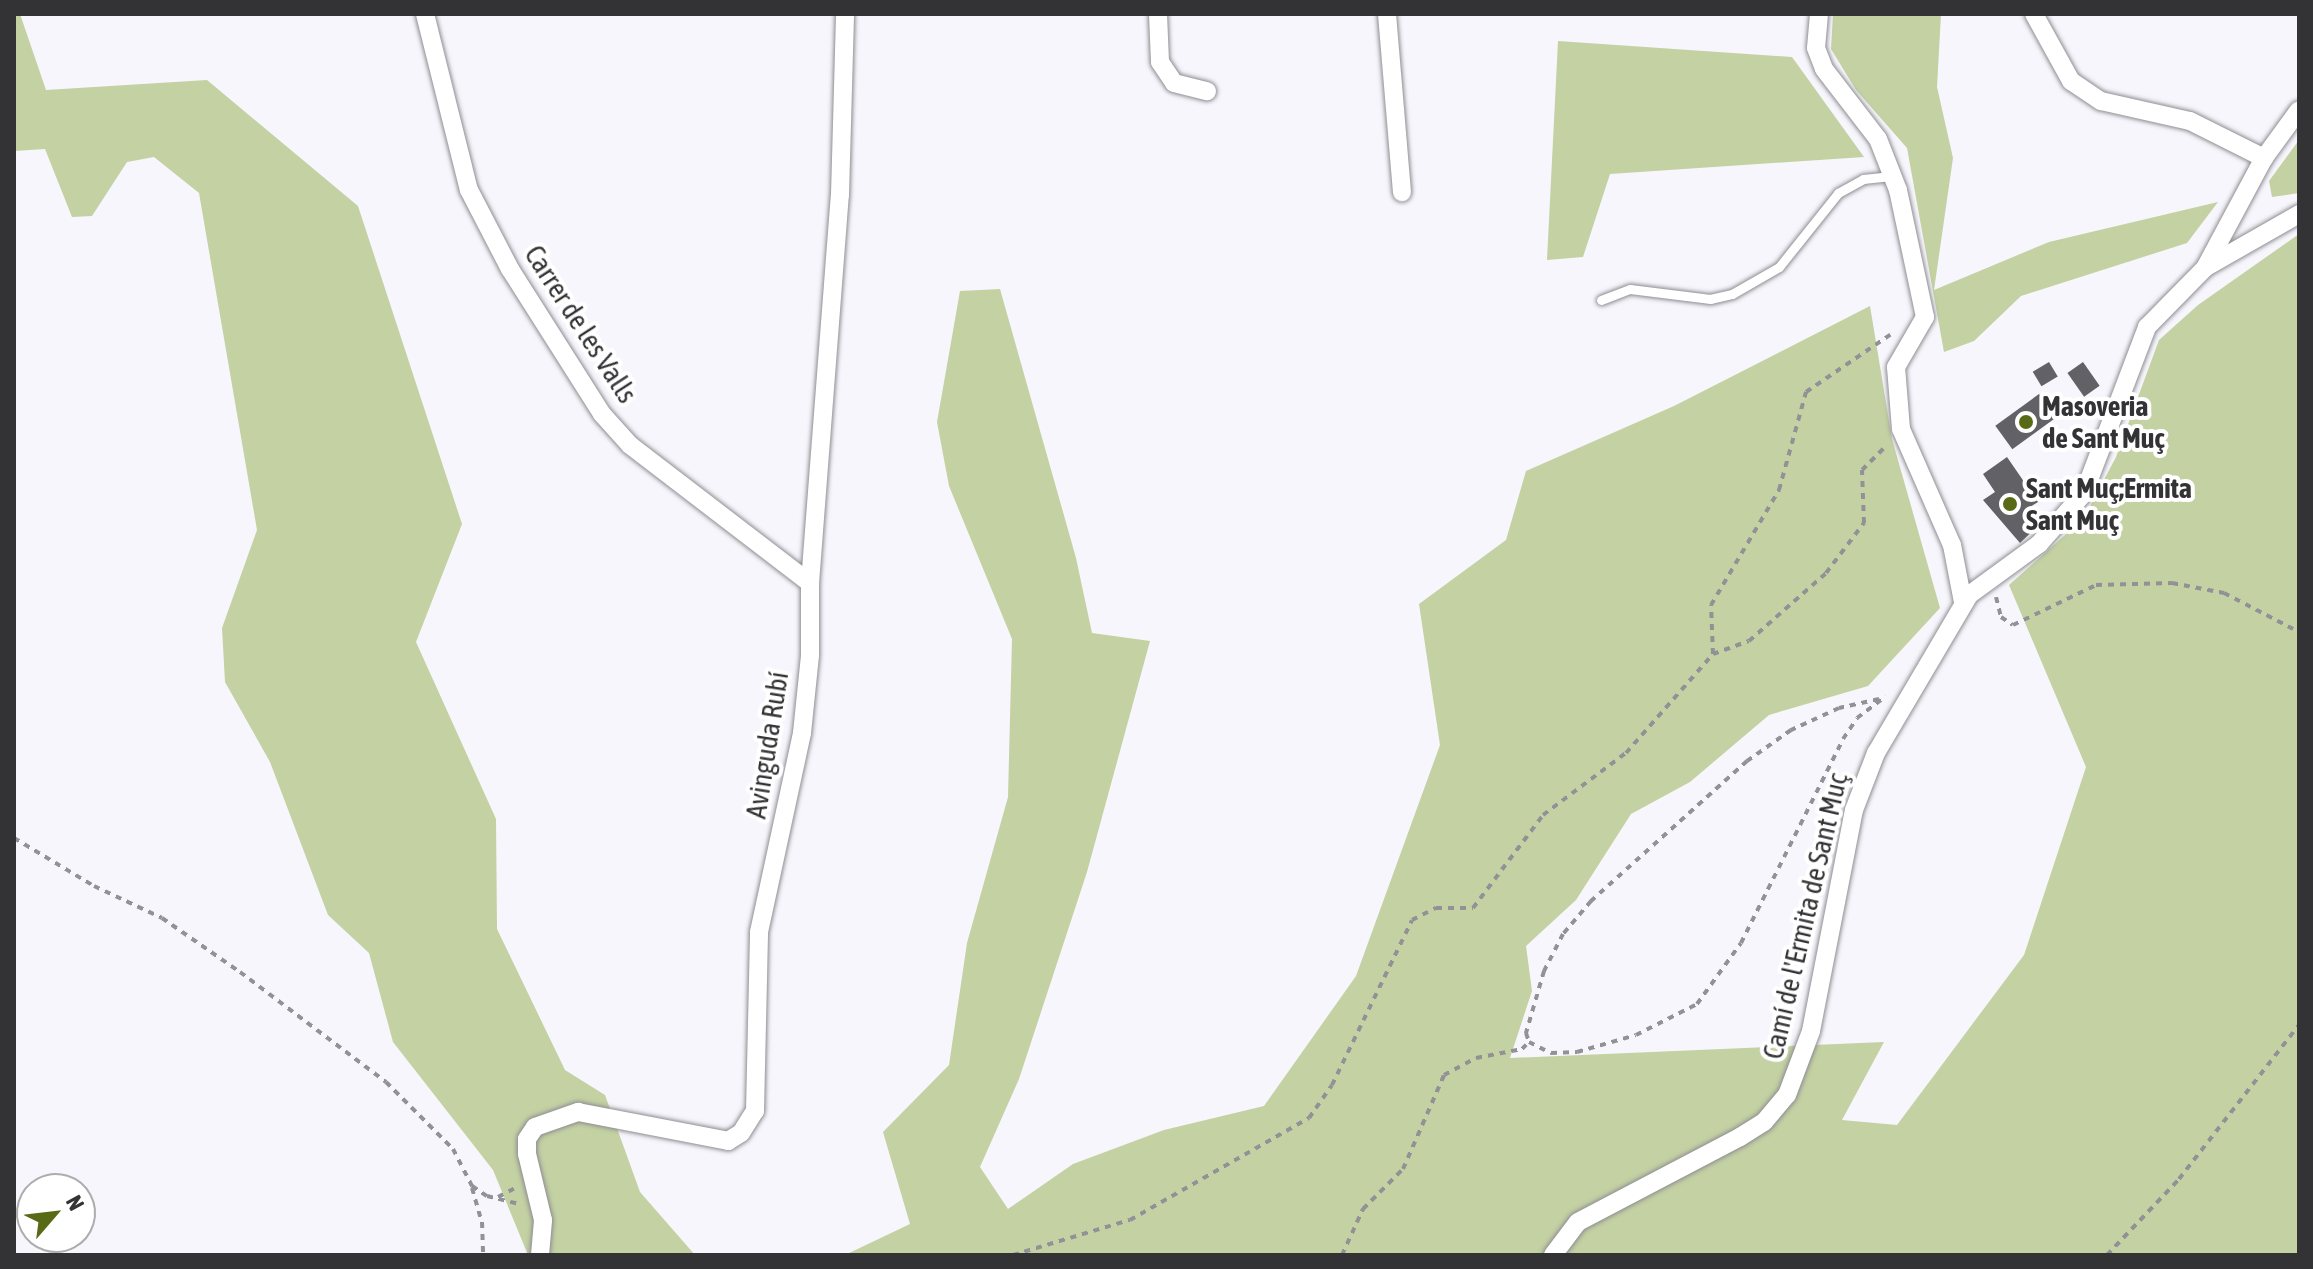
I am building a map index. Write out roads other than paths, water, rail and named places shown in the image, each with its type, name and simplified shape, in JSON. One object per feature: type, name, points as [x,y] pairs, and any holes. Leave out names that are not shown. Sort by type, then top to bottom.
[{"type":"street","name":"Carrer de les Valls","points":[[425,14],[469,190],[510,269],[602,414],[630,445],[810,583]]},
{"type":"street","name":"Avinguda Rubí","points":[[540,1255],[540,1206],[527,1139],[549,1118],[578,1112],[728,1141],[741,1133],[755,1111],[759,932],[802,733],[810,583],[840,195],[845,14]]},
{"type":"street","points":[[844,39],[853,14]]},
{"type":"street","points":[[1158,14],[1160,62],[1174,83],[1207,91]]},
{"type":"street","points":[[1387,14],[1402,192]]},
{"type":"street","points":[[1819,14],[1816,48],[1824,69],[1878,139],[1894,176],[1925,317],[1896,367],[1904,436],[1952,545],[1963,602]]},
{"type":"street","points":[[2034,14],[2071,81],[2101,101],[2190,121],[2264,158]]},
{"type":"street","points":[[2205,268],[2264,158],[2299,110]]},
{"type":"street","points":[[2205,268],[2299,214]]},
{"type":"street","name":"Camí de l'Ermita de Sant Muç","points":[[1553,1255],[1578,1222],[1740,1137],[1764,1122],[1787,1095],[1819,1001],[1860,789],[1963,602],[2039,544],[2084,493],[2141,339],[2157,314],[2205,268]]},
{"type":"lane","points":[[1601,300],[1630,289],[1697,298],[1732,294],[1779,267],[1838,193],[1863,179],[1894,176]]},
{"type":"place","name":"Masoveria de Sant Muç","points":[[2026,422]]},
{"type":"place","name":"Sant Muç;Ermita Sant Muç","points":[[2010,504]]}]
